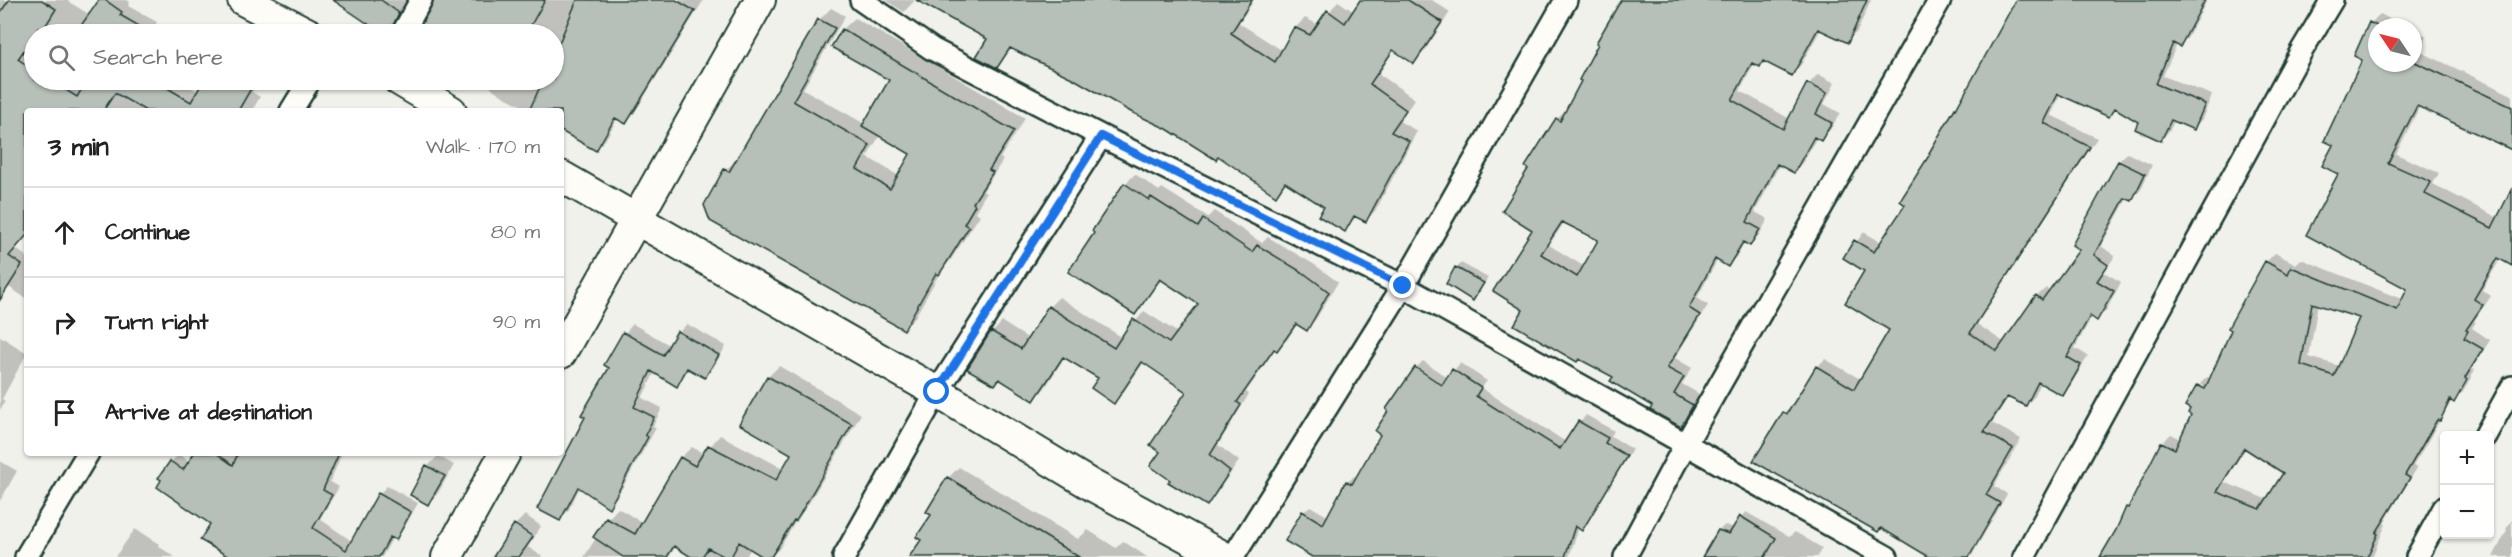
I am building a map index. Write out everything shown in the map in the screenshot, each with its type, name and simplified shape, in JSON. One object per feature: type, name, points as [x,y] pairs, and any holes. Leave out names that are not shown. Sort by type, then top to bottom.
[{"type":"main road","points":[[243,0],[290,24]]},
{"type":"main road","points":[[564,348],[760,0]]},
{"type":"main road","points":[[416,90],[446,108]]},
{"type":"main road","points":[[564,178],[635,221],[937,392],[1093,486],[1224,557]]},
{"type":"main road","points":[[447,557],[503,456]]},
{"type":"street","points":[[408,24],[421,0]]},
{"type":"street","points":[[861,0],[932,49],[1403,286],[1887,557]]},
{"type":"street","points":[[1233,557],[1403,286],[1566,0]]},
{"type":"street","points":[[1625,557],[1685,445],[1940,0]]},
{"type":"street","points":[[2024,557],[2302,50],[2332,0]]},
{"type":"street","points":[[293,108],[304,90]]},
{"type":"street","points":[[844,557],[937,392],[1101,136]]},
{"type":"street","points":[[2487,431],[2512,387]]},
{"type":"street","points":[[26,557],[86,456]]},
{"type":"street","points":[[2417,557],[2440,517]]},
{"type":"building","points":[[9,0],[42,0],[56,9],[47,24],[24,24],[24,50],[18,59],[24,63],[24,90],[66,90],[77,97],[81,90],[171,90],[191,102],[198,90],[250,90],[240,108],[141,108],[115,93],[105,108],[24,108],[24,238],[9,256],[22,265],[0,300],[0,13]]},
{"type":"building","points":[[99,0],[105,0],[122,12],[120,15],[136,24],[82,24]]},
{"type":"building","points":[[333,0],[381,0],[399,13],[394,24],[368,24]]},
{"type":"building","points":[[434,0],[545,0],[532,24],[421,24]]},
{"type":"building","points":[[577,0],[676,0],[695,11],[626,124],[615,118],[596,151],[564,133],[564,108],[530,108],[538,90],[564,90],[564,31]]},
{"type":"building","points":[[916,0],[1252,0],[1231,33],[1275,62],[1294,27],[1310,35],[1327,10],[1345,23],[1360,0],[1408,0],[1442,22],[1414,64],[1393,50],[1370,84],[1406,110],[1391,132],[1409,141],[1366,222],[1354,216],[1345,232],[1318,216],[1324,207],[1285,182],[1276,196],[1218,156],[1216,160],[1167,129],[1010,48],[997,68],[976,57],[987,39]]},
{"type":"building","points":[[1621,0],[1867,0],[1848,43],[1818,29],[1792,76],[1763,61],[1760,67],[1752,63],[1732,100],[1783,129],[1807,83],[1827,93],[1816,114],[1832,123],[1821,141],[1814,137],[1794,173],[1777,164],[1747,222],[1760,229],[1750,246],[1743,242],[1728,267],[1715,259],[1689,308],[1700,315],[1667,368],[1684,377],[1674,394],[1693,405],[1681,427],[1650,410],[1652,406],[1610,381],[1613,377],[1579,359],[1577,362],[1514,325],[1523,310],[1493,291],[1532,230],[1502,211],[1528,169],[1525,167],[1556,118],[1560,121],[1581,81],[1579,80],[1598,44],[1596,43]],"holes":[[[1562,222],[1598,240],[1577,277],[1541,254]]]},
{"type":"building","points":[[2016,0],[2205,0],[2180,47],[2173,43],[2156,84],[2205,104],[2194,130],[2171,120],[2161,141],[2135,129],[2138,122],[2115,108],[2109,117],[2058,94],[2044,123],[2090,147],[1970,333],[1997,351],[2036,295],[2042,300],[2079,250],[2072,245],[2118,161],[2145,174],[2132,201],[2125,198],[2094,255],[2108,265],[2097,281],[2114,291],[2097,321],[2090,316],[2067,357],[2081,365],[2063,396],[2038,382],[2026,406],[2007,397],[1984,432],[2013,448],[1986,495],[2000,503],[1969,557],[1929,557],[1881,528],[1878,532],[1753,461],[1783,412],[1787,414],[1816,366],[1854,389],[1889,330],[1845,303],[1864,271],[1843,258],[1854,240],[1874,252],[1905,205],[1900,201],[1956,109]]},
{"type":"building","points":[[818,19],[835,28],[793,101],[870,145],[857,169],[890,189],[910,154],[862,126],[889,80],[831,47],[842,29],[1014,131],[989,170],[993,172],[973,203],[975,205],[964,224],[969,227],[939,275],[936,273],[904,330],[710,221],[704,205],[724,169],[729,172]]},
{"type":"building","points":[[2368,24],[2368,72],[2422,72],[2422,65],[2512,107],[2512,150],[2417,106],[2388,163],[2431,182],[2425,194],[2492,228],[2512,188],[2512,266],[2498,258],[2474,299],[2483,305],[2466,330],[2468,331],[2464,338],[2483,349],[2465,378],[2467,380],[2454,403],[2450,400],[2440,421],[2437,420],[2405,475],[2410,478],[2376,533],[2378,534],[2367,557],[2100,557],[2161,442],[2175,449],[2191,415],[2188,413],[2190,409],[2185,406],[2197,385],[2205,389],[2231,330],[2228,328],[2265,261],[2288,274],[2291,267],[2397,310],[2407,289],[2306,235],[2338,174],[2322,166],[2333,145],[2324,141],[2362,60],[2354,56]],"holes":[[[2312,303],[2359,318],[2334,376],[2301,365]],[[2244,448],[2283,473],[2260,509],[2217,492]]]},
{"type":"building","points":[[1124,183],[1149,200],[1151,197],[1198,227],[1203,219],[1252,252],[1257,245],[1305,274],[1329,292],[1307,331],[1296,324],[1277,351],[1274,349],[1237,402],[1241,405],[1210,455],[1230,471],[1207,506],[1168,482],[1170,480],[1150,466],[1160,452],[1150,445],[1186,392],[1142,362],[1114,404],[1091,388],[1098,378],[1063,357],[1034,401],[999,379],[995,385],[967,369],[991,331],[1021,349],[1048,306],[1114,348],[1133,319],[1169,343],[1198,304],[1160,279],[1135,315],[1068,272]]},
{"type":"building","points":[[1455,267],[1484,283],[1473,301],[1446,284]]},
{"type":"building","points":[[677,331],[719,355],[705,378],[687,368],[677,387],[651,371],[634,407],[654,417],[645,435],[648,437],[609,508],[578,487],[560,521],[537,509],[585,417],[581,415],[609,368],[604,365],[623,332],[663,355]]},
{"type":"building","points":[[1415,367],[1442,385],[1452,369],[1481,388],[1476,396],[1560,449],[1578,421],[1608,438],[1605,443],[1627,456],[1582,531],[1575,526],[1565,557],[1312,557],[1285,541],[1302,511],[1323,524],[1346,481],[1352,484],[1380,435],[1375,431],[1388,411],[1386,409]]},
{"type":"building","points":[[767,376],[852,424],[796,521],[794,520],[771,557],[763,557],[739,542],[731,557],[725,557],[708,548],[702,557],[691,557],[674,546],[667,557],[623,557],[593,537],[606,518],[635,534],[680,457],[695,466],[708,445],[776,480],[791,454],[739,424]]},
{"type":"building","points":[[192,456],[220,456],[233,465],[237,456],[338,456],[323,490],[332,495],[313,528],[346,550],[378,493],[411,512],[396,540],[390,537],[379,557],[229,557],[200,540],[210,524],[157,487],[161,480],[158,478],[170,461],[183,470]]},
{"type":"building","points":[[426,465],[445,476],[428,505],[410,495]]},
{"type":"building","points":[[947,477],[1079,557],[909,557],[921,540],[916,537],[931,515],[926,512]]},
{"type":"building","points":[[1740,516],[1776,538],[1765,557],[1702,557],[1718,530],[1729,534]]},
{"type":"building","points":[[514,524],[533,537],[519,557],[493,557]]},
{"type":"route","points":[[937,392],[1101,136],[1403,286]]}]
